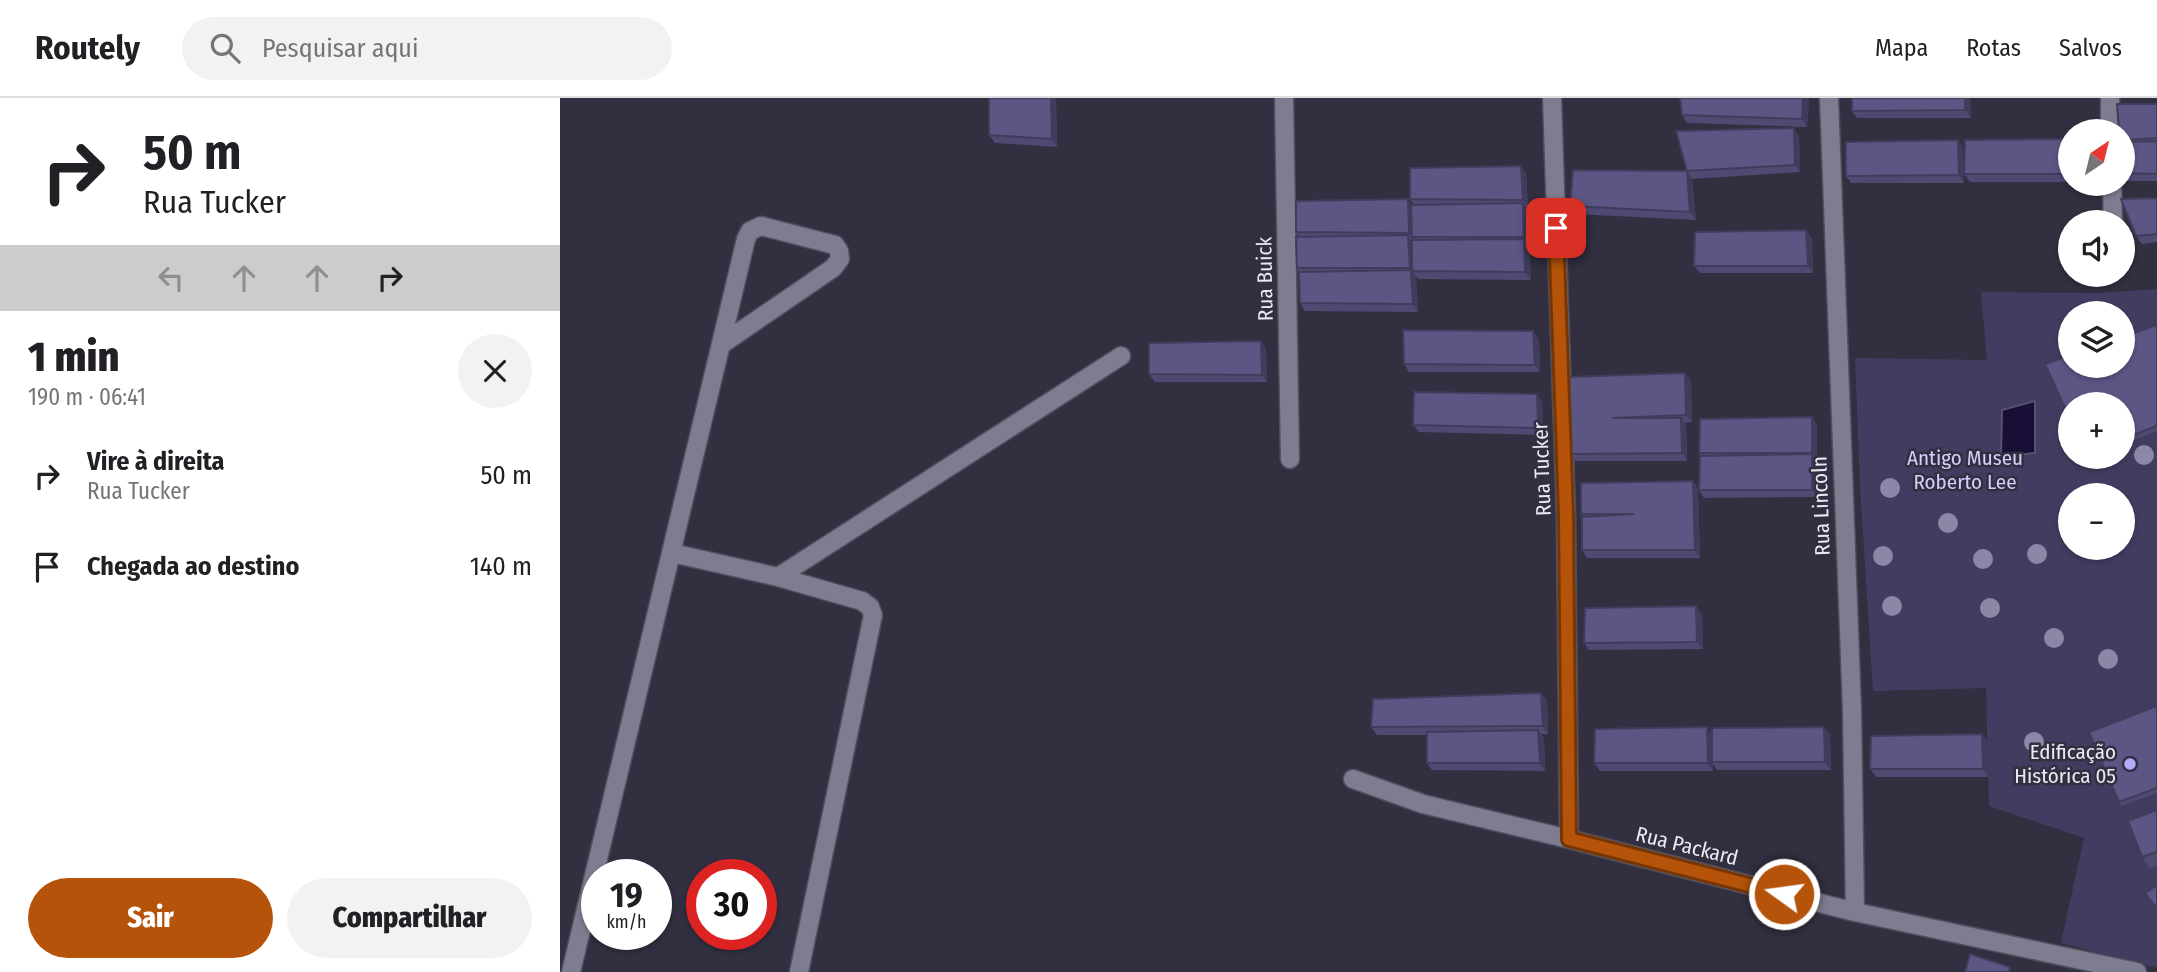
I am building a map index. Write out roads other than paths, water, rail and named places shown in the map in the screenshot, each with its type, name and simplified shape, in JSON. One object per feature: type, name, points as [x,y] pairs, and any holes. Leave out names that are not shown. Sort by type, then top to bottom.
[{"type":"street","name":"Rua Buick","points":[[1284,98],[1290,459]]},
{"type":"street","name":"Rua Tucker","points":[[1552,98],[1566,515],[1569,839]]},
{"type":"street","name":"Rua Lincoln","points":[[1829,98],[1852,710],[1855,912]]},
{"type":"street","points":[[2110,98],[2110,119]]},
{"type":"street","points":[[571,972],[746,239],[750,231],[761,226],[835,245],[840,259],[833,268],[722,344]]},
{"type":"street","points":[[778,577],[1121,356]]},
{"type":"street","points":[[672,553],[778,577],[862,601],[870,607],[873,615],[799,972]]},
{"type":"street","name":"Rua Packard","points":[[1353,779],[1423,804],[1855,912],[2137,972]]},
{"type":"place","name":"Edificação Histórica 05","points":[[2130,764]]},
{"type":"park label","name":"Antigo Museu Roberto Lee","points":[[1965,470]]}]
